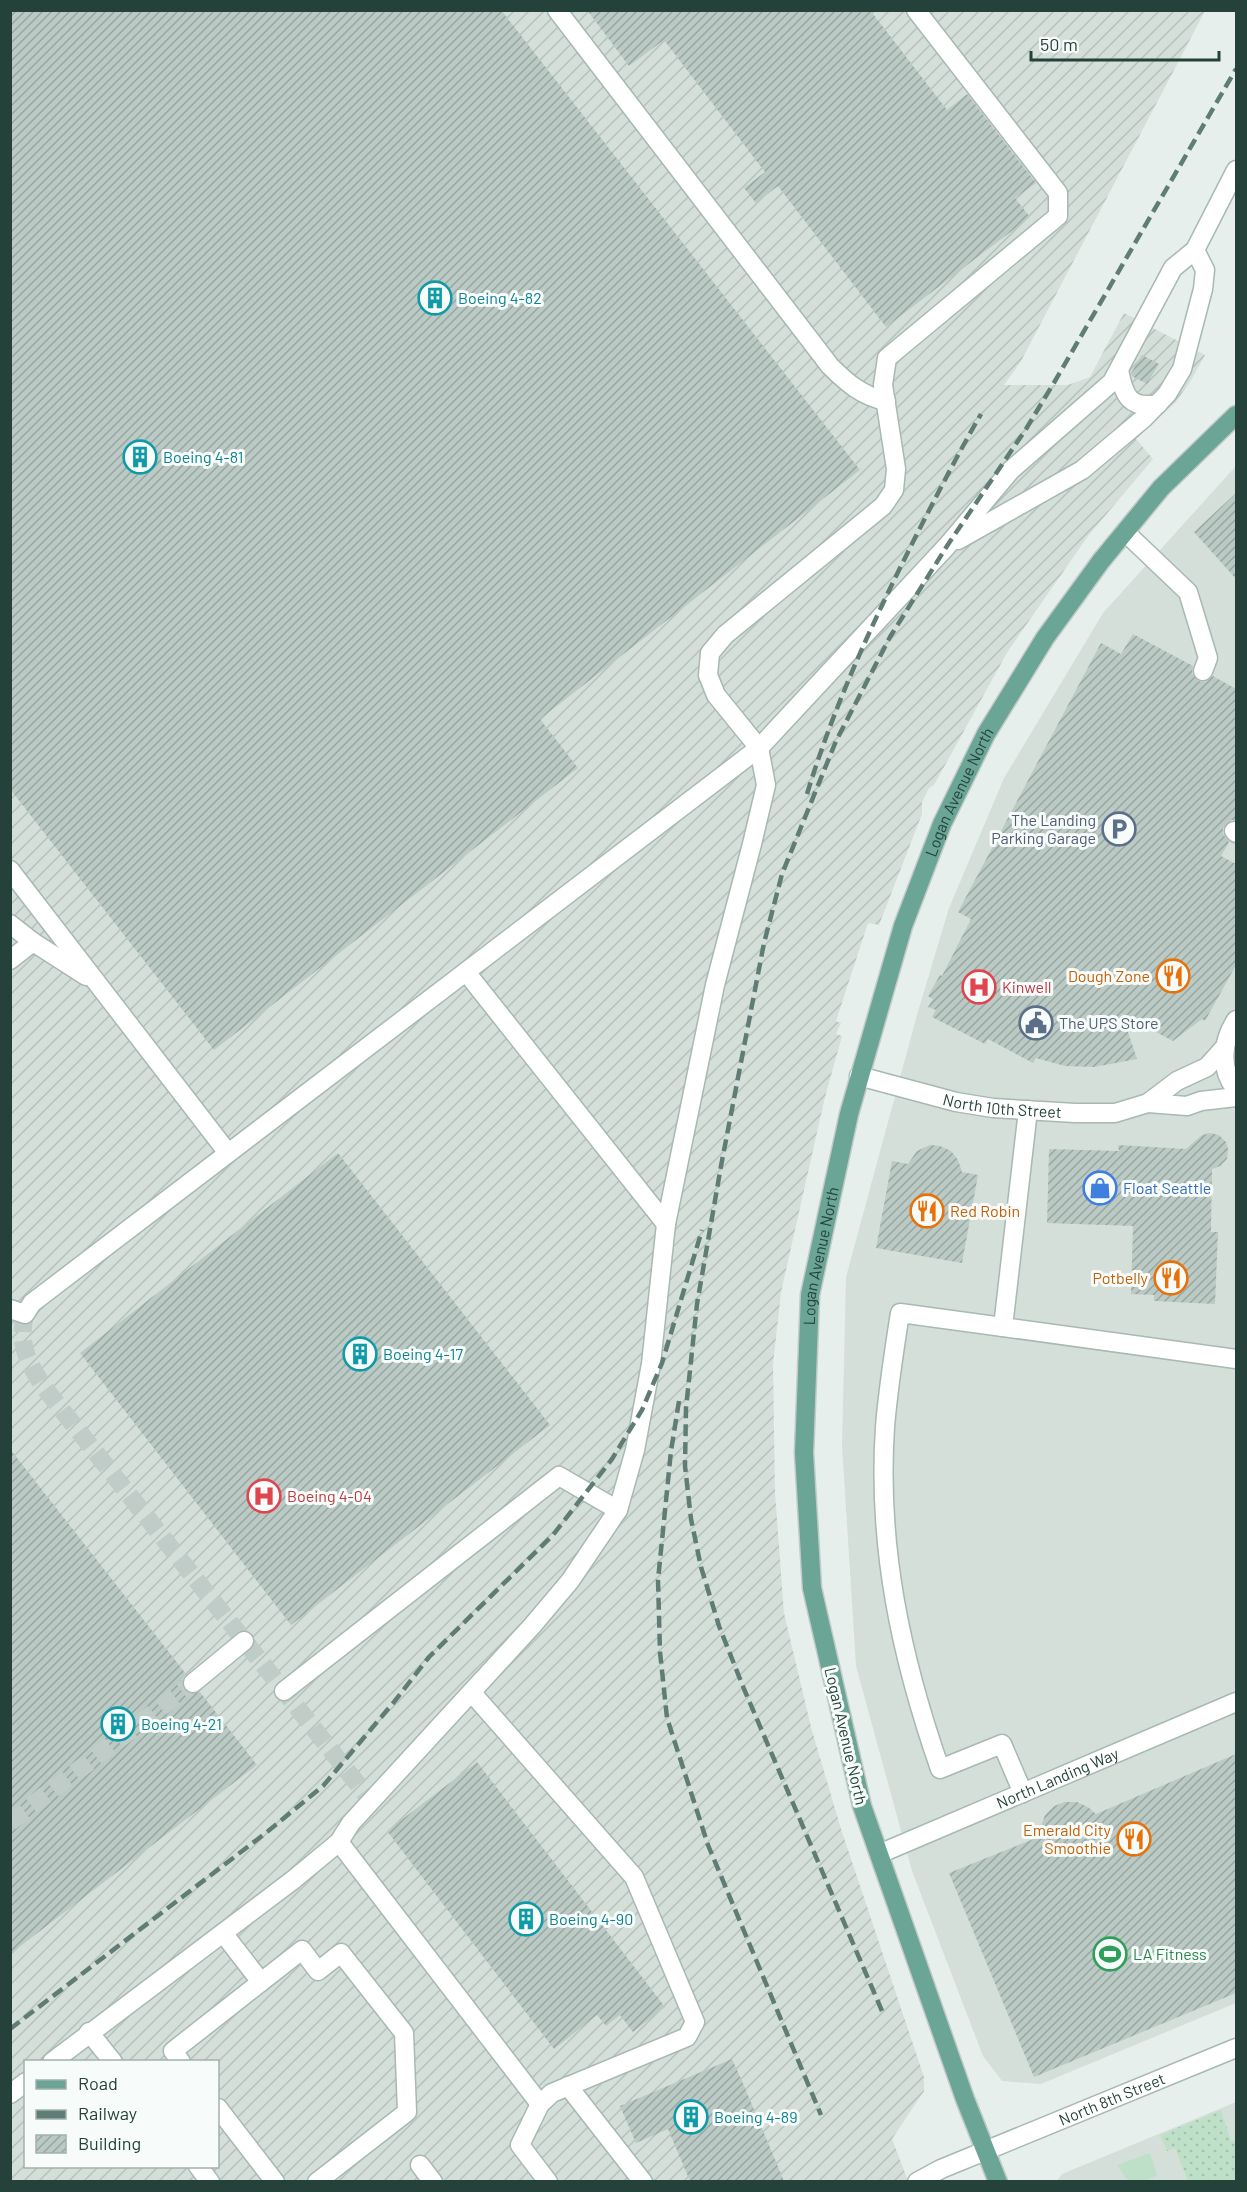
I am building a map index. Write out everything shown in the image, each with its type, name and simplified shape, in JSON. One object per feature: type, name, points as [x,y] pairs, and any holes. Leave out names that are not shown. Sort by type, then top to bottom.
[{"type":"main road","name":"Logan Avenue North","points":[[998,2181],[965,2099],[862,1806],[846,1745],[812,1588],[804,1453],[810,1295],[859,1076],[903,926],[942,824],[981,744],[1045,638],[1101,561],[1161,488],[1236,415]]},
{"type":"street","points":[[557,10],[830,366],[849,385],[870,398],[886,401]]},
{"type":"street","points":[[53,2060],[293,1880],[339,1842],[351,1823],[472,1693],[570,1581],[618,1510],[635,1450],[651,1364],[666,1224],[715,985],[766,785],[759,748],[716,695],[708,675],[710,653],[725,635],[883,506],[894,490],[896,470],[884,385],[887,358],[1058,216],[1058,193],[916,10]]},
{"type":"street","points":[[10,1309],[25,1314],[32,1303],[759,748],[947,546],[1011,471],[1112,382],[1173,268],[1195,250],[1236,170]]},
{"type":"street","points":[[947,546],[1082,470],[1167,394],[1182,369],[1203,289],[1205,270],[1195,250]]},
{"type":"street","points":[[1119,370],[1121,384],[1130,400],[1148,406],[1158,404]]},
{"type":"street","points":[[1125,532],[1188,592],[1208,658],[1203,671]]},
{"type":"street","points":[[10,870],[228,1153]]},
{"type":"street","points":[[10,924],[33,942],[98,984]]},
{"type":"street","points":[[10,960],[33,942]]},
{"type":"street","points":[[466,972],[666,1224]]},
{"type":"street","points":[[1236,1020],[1224,1048],[1225,1066],[1236,1090]]},
{"type":"street","name":"North 10th Street","points":[[859,1076],[956,1102],[1028,1110],[1115,1113],[1148,1103],[1177,1081],[1207,1067],[1224,1048]]},
{"type":"street","name":"North 10th Street","points":[[1148,1103],[1186,1106],[1201,1101],[1236,1097]]},
{"type":"street","points":[[1003,1327],[1028,1110]]},
{"type":"street","points":[[1023,1792],[1002,1744],[940,1769],[911,1681],[894,1601],[887,1544],[884,1486],[885,1428],[900,1314],[1236,1359]]},
{"type":"street","points":[[284,1691],[560,1476],[618,1510]]},
{"type":"street","points":[[193,1683],[244,1641]]},
{"type":"street","points":[[472,1693],[634,1877],[695,2022],[687,2037],[552,2093],[540,2104],[519,2145],[548,2181]]},
{"type":"street","name":"North Landing Way","points":[[879,1854],[1236,1702]]},
{"type":"street","points":[[339,1842],[540,2104]]},
{"type":"street","points":[[223,1933],[261,1982]]},
{"type":"street","points":[[180,2060],[173,2051],[302,1950],[318,1971],[341,1953],[404,2033],[407,2112],[317,2181]]},
{"type":"street","points":[[89,2032],[112,2060]]},
{"type":"street","name":"North 8th Street","points":[[917,2181],[941,2169],[1236,2048]]},
{"type":"street","points":[[10,2094],[24,2084]]},
{"type":"street","points":[[568,2086],[643,2181]]},
{"type":"street","points":[[219,2109],[275,2181]]},
{"type":"street","points":[[420,2165],[433,2181]]},
{"type":"street","points":[[200,2168],[210,2181]]},
{"type":"shaded area","points":[[11,11],[1205,11],[1021,361],[1004,385],[1068,385],[1090,377],[1124,313],[1205,355],[1175,403],[1136,439],[1153,459],[1088,536],[1008,651],[934,785],[929,788],[922,802],[922,814],[879,925],[868,923],[836,1021],[841,1023],[836,1034],[842,1036],[825,1097],[781,1292],[773,1364],[775,1493],[784,1613],[811,1727],[841,1829],[924,2077],[924,2091],[892,2139],[908,2181],[11,2182]]},
{"type":"shaded area","points":[[1236,466],[1236,2003],[1041,2084],[1002,2081],[983,2056],[912,1871],[856,1666],[842,1445],[846,1277],[917,1015],[949,908],[1004,778],[1103,613]]},
{"type":"shaded area","points":[[1236,2102],[1236,2181],[1056,2182],[1062,2174]]},
{"type":"green space","points":[[1221,2110],[1231,2141],[1236,2140],[1236,2181],[1188,2181],[1175,2148],[1167,2151],[1160,2135]]},
{"type":"green space","points":[[1150,2153],[1157,2175],[1146,2181],[1128,2181],[1117,2165]]},
{"type":"building","points":[[10,10],[501,10],[860,470],[540,719],[578,768],[214,1050],[10,789]]},
{"type":"building","points":[[587,10],[870,10],[947,110],[967,94],[1036,183],[1015,198],[1030,217],[886,327],[778,186],[756,203],[744,188],[765,172],[664,40],[629,66]]},
{"type":"building","points":[[1142,355],[1159,364],[1147,384],[1132,376],[1131,373]]},
{"type":"building","points":[[1236,493],[1236,579],[1194,532]]},
{"type":"building","name":"The Landing Parking Garage","points":[[1133,634],[1193,666],[1192,673],[1198,681],[1205,682],[1213,676],[1236,689],[1236,820],[1231,820],[1223,828],[1223,834],[1229,842],[1221,856],[1236,864],[1236,965],[1205,1021],[1202,1019],[1173,1041],[1122,1014],[1137,1059],[1094,1067],[1065,1066],[1036,1058],[1033,1063],[988,1039],[985,1044],[932,1017],[936,1010],[928,1007],[933,999],[928,996],[940,975],[942,976],[971,919],[958,912],[1101,643],[1121,654]]},
{"type":"building","points":[[1210,1133],[1219,1135],[1226,1142],[1228,1149],[1227,1159],[1220,1166],[1212,1169],[1211,1232],[1218,1232],[1215,1304],[1154,1301],[1154,1295],[1131,1294],[1133,1226],[1047,1223],[1049,1149],[1119,1151],[1118,1145],[1186,1149],[1202,1135]]},
{"type":"building","name":"Red Robin","points":[[930,1145],[951,1151],[958,1160],[962,1172],[978,1175],[962,1263],[876,1248],[892,1161],[908,1164],[917,1151]]},
{"type":"building","name":"Boeing 4-17","points":[[338,1153],[550,1425],[291,1625],[80,1353]]},
{"type":"building","name":"Boeing 4-21","points":[[10,1449],[186,1674],[182,1680],[184,1690],[190,1694],[200,1692],[257,1765],[10,1954]]},
{"type":"building","name":"LA Fitness","points":[[1236,1754],[1236,1993],[1034,2077],[949,1873],[1041,1836],[1041,1826],[1045,1815],[1054,1806],[1065,1802],[1077,1802],[1096,1814]]},
{"type":"building","name":"Boeing 4-90","points":[[477,1762],[665,2007],[633,2032],[620,2015],[606,2026],[597,2015],[554,2049],[387,1831]]},
{"type":"building","name":"Boeing 4-89","points":[[732,2059],[784,2181],[690,2181],[668,2129],[636,2143],[620,2106]]},
{"type":"tunnel","points":[[25,1314],[23,1344],[32,1368],[43,1386],[371,1801]]},
{"type":"tunnel","points":[[10,1822],[193,1683]]},
{"type":"railway","points":[[882,2011],[719,1626],[701,1567],[691,1519],[685,1466],[686,1408],[697,1304],[721,1166],[764,943],[782,874],[836,741],[890,637],[947,546],[1026,429],[1236,69]]},
{"type":"railway","points":[[807,794],[843,692],[887,594],[981,414]]},
{"type":"railway","points":[[10,2029],[267,1832],[323,1786],[429,1657],[553,1535],[612,1459],[642,1410],[662,1363],[702,1230]]},
{"type":"railway","points":[[679,1401],[671,1451],[658,1580],[660,1652],[667,1718],[708,1845],[821,2115]]},
{"type":"place","name":"Boeing 4-82","points":[[435,298]]},
{"type":"place","name":"Boeing 4-81","points":[[140,457]]},
{"type":"place","name":"The Landing Parking Garage","points":[[1119,829]]},
{"type":"place","name":"Dough Zone","points":[[1173,976]]},
{"type":"place","name":"Kinwell","points":[[979,987]]},
{"type":"place","name":"The UPS Store","points":[[1036,1023]]},
{"type":"place","name":"Float Seattle","points":[[1100,1188]]},
{"type":"place","name":"Red Robin","points":[[927,1211]]},
{"type":"place","name":"Potbelly","points":[[1171,1278]]},
{"type":"place","name":"Boeing 4-17","points":[[360,1354]]},
{"type":"place","name":"Boeing 4-04","points":[[264,1496]]},
{"type":"place","name":"Boeing 4-21","points":[[118,1724]]},
{"type":"place","name":"Emerald City Smoothie","points":[[1134,1839]]},
{"type":"place","name":"Boeing 4-90","points":[[526,1919]]},
{"type":"place","name":"LA Fitness","points":[[1110,1954]]},
{"type":"place","name":"Boeing 4-89","points":[[691,2117]]}]
